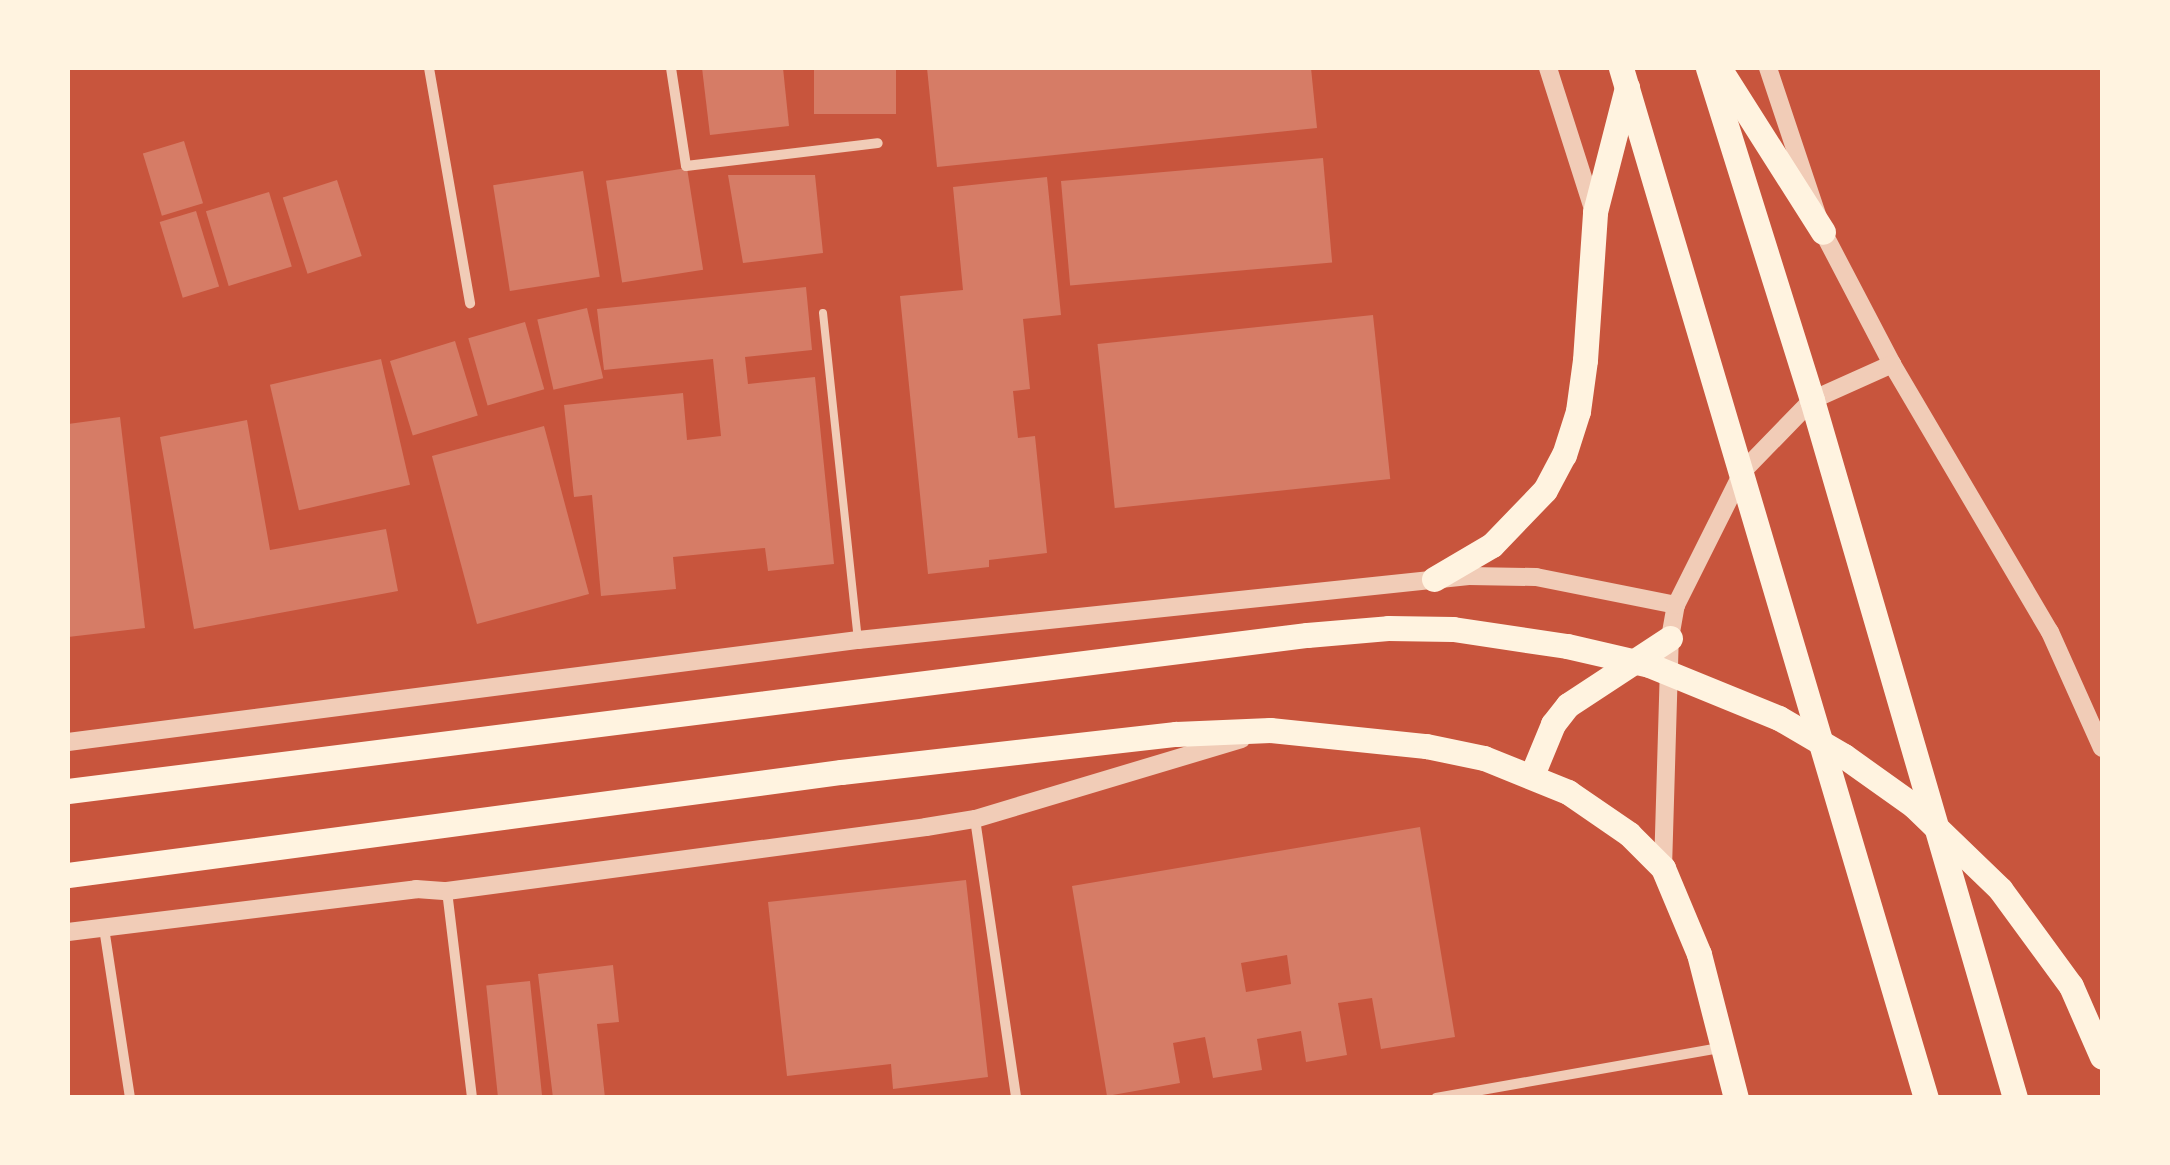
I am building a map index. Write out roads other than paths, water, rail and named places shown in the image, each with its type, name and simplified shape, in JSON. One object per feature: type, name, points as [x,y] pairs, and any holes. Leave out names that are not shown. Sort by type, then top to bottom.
[{"type":"main road","points":[[1708,68],[1812,400],[2015,1098]]},
{"type":"main road","points":[[1719,68],[1823,232]]},
{"type":"main road","points":[[1434,579],[1492,545],[1545,490],[1564,454],[1578,411],[1585,360],[1594,212],[1624,77]]},
{"type":"main road","points":[[1624,77],[1926,1098]]},
{"type":"main road","points":[[68,791],[1307,635],[1388,628],[1453,629],[1567,646],[1649,665],[1779,718],[1844,756],[1914,806],[2000,889],[2071,986],[2102,1057]]},
{"type":"main road","points":[[1532,775],[1553,724],[1568,704],[1670,638]]},
{"type":"main road","points":[[68,874],[842,772],[1176,734],[1270,730],[1426,746],[1484,758],[1568,792],[1629,834],[1663,868],[1698,954],[1736,1098]]},
{"type":"street","points":[[429,68],[470,303]]},
{"type":"street","points":[[671,68],[686,166],[878,143]]},
{"type":"street","points":[[1548,68],[1594,212]]},
{"type":"street","points":[[1768,68],[1823,232],[1892,364],[2050,632],[2102,748]]},
{"type":"street","points":[[1663,868],[1670,638],[1676,605],[1743,471],[1812,400],[1892,364]]},
{"type":"street","points":[[68,742],[858,640],[1434,579],[1536,577],[1676,605]]},
{"type":"street","points":[[68,932],[416,888],[446,891],[975,818],[1270,730]]},
{"type":"street","points":[[975,818],[1016,1098]]},
{"type":"street","points":[[446,891],[472,1098]]},
{"type":"street","points":[[104,928],[130,1098]]},
{"type":"street","points":[[1436,1098],[1724,1047]]},
{"type":"lane","points":[[823,313],[858,640]]}]
